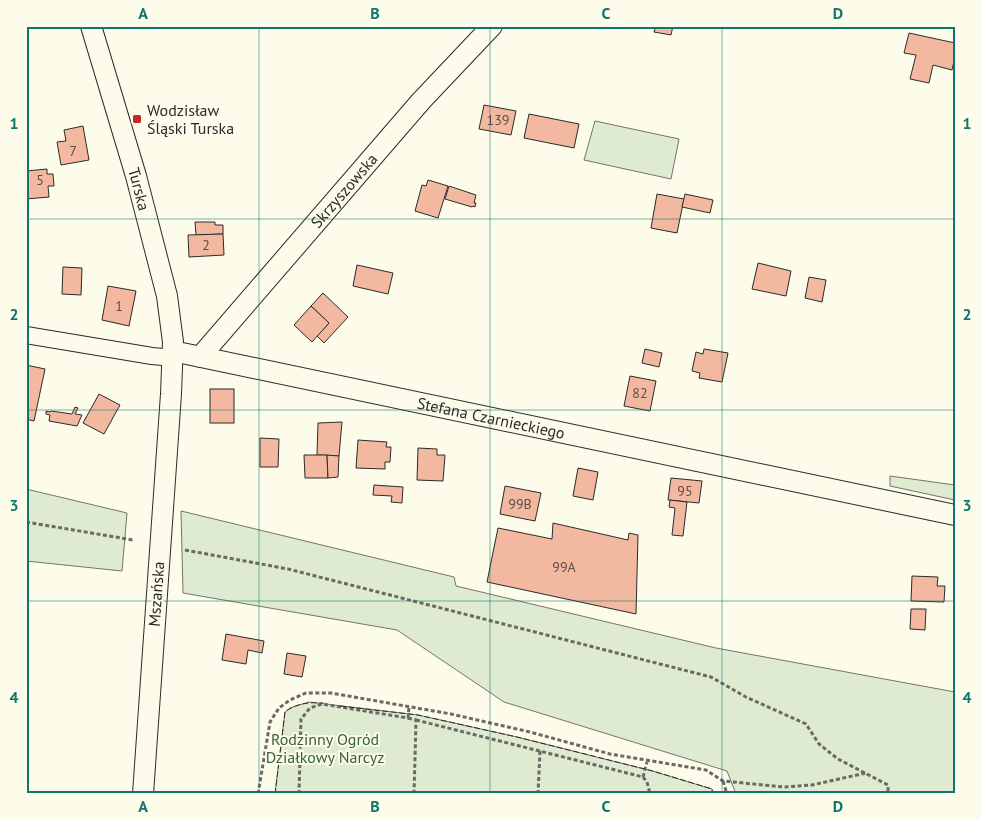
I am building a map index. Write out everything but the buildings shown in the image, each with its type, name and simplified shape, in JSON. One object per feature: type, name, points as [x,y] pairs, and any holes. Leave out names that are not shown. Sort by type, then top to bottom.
[{"type":"street","name":"Turska","points":[[91,26],[136,176],[171,313],[173,355],[171,394]]},
{"type":"street","name":"Skrzyszowska","points":[[200,357],[421,101],[492,26]]},
{"type":"street","name":"Stefana Czarnieckiego","points":[[26,335],[158,356],[182,353],[955,515]]},
{"type":"street","name":"Mszańska","points":[[143,794],[171,394]]},
{"type":"path","points":[[26,522],[133,540]]},
{"type":"path","points":[[184,550],[288,568],[711,677],[746,697],[806,724],[819,744],[838,759],[888,785],[888,794]]},
{"type":"path","points":[[258,794],[270,722],[279,708],[290,700],[306,693],[331,693],[451,714],[522,730],[610,754],[647,762],[706,770],[723,782],[784,787],[812,785],[867,773]]},
{"type":"path","points":[[299,794],[301,719],[310,708],[322,704],[408,718],[643,776],[647,782],[650,794]]},
{"type":"path","points":[[408,718],[409,707]]},
{"type":"path","points":[[414,794],[416,720]]},
{"type":"path","points":[[538,794],[540,751]]},
{"type":"path","points":[[643,776],[647,762]]},
{"type":"path","points":[[723,782],[727,794]]},
{"type":"green space","points":[[595,121],[679,139],[671,179],[584,160]]},
{"type":"green space","points":[[890,476],[955,485],[955,500],[890,486]]},
{"type":"green space","points":[[26,489],[127,513],[122,571],[26,561]]},
{"type":"green space","points":[[181,511],[454,577],[456,586],[716,648],[955,692],[955,794],[736,794],[727,771],[504,702],[397,630],[183,593]]},
{"type":"green space","name":"Rodzinny Ogród Działkowy Narcyz","points":[[309,702],[418,715],[517,737],[652,771],[712,789],[713,794],[275,794],[285,712],[290,708]]},
{"type":"fence","points":[[275,794],[285,712],[303,704],[323,703]]},
{"type":"fence","points":[[340,706],[418,715],[517,737],[653,771],[712,789],[713,794]]},
{"type":"place","name":"Wodzisław Śląski Turska","points":[[137,119]]}]
